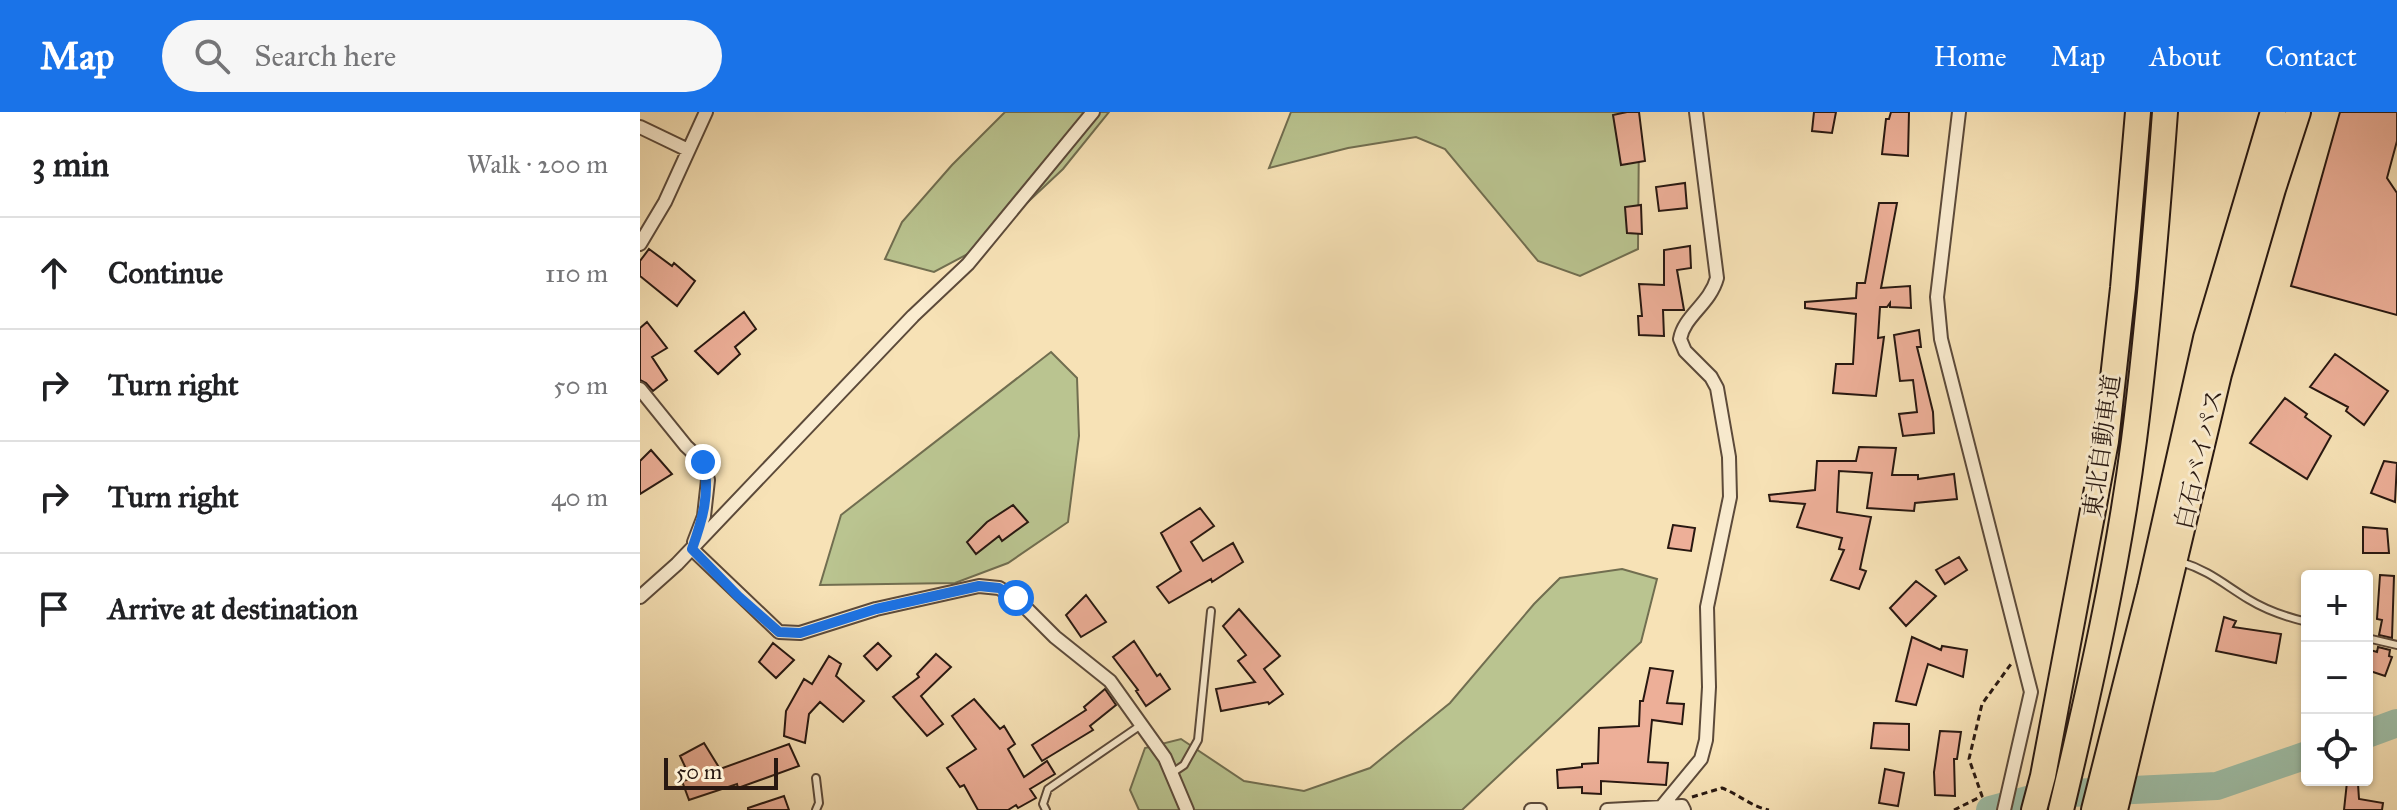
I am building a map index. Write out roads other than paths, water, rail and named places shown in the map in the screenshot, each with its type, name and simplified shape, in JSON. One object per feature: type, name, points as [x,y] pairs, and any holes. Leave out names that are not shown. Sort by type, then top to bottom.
[{"type":"highway","name":"東北自動車道","points":[[2034,810],[2106,441],[2138,112]]},
{"type":"highway","name":"東北自動車道","points":[[2061,810],[2111,582],[2134,441],[2165,112]]},
{"type":"highway","name":"白石バイパス","points":[[2108,810],[2150,588],[2206,338],[2273,112]]},
{"type":"highway","name":"白石バイパス","points":[[2116,766],[2176,561],[2219,374],[2298,112]]},
{"type":"street","points":[[640,244],[665,202],[706,112]]},
{"type":"street","points":[[640,597],[692,549],[913,316],[968,264],[1093,112]]},
{"type":"street","points":[[1663,805],[1701,759],[1706,740],[1709,687],[1707,607],[1730,497],[1729,457],[1717,388],[1711,377],[1685,351],[1680,339],[1685,325],[1709,298],[1717,278],[1696,112]]},
{"type":"street","points":[[1959,112],[1937,297],[1941,339],[2031,692],[2004,810]]},
{"type":"street","points":[[640,127],[688,150]]},
{"type":"street","points":[[640,389],[686,446],[703,462],[708,480],[704,516],[692,549]]},
{"type":"street","points":[[692,549],[779,632],[800,633],[876,609],[979,586],[999,588],[1016,598],[1055,637],[1110,681],[1165,758],[1187,810]]},
{"type":"street","points":[[1607,810],[1663,805],[1682,806],[1684,810]]},
{"type":"lane","points":[[2176,561],[2209,572],[2248,599],[2283,616],[2301,620]]},
{"type":"lane","points":[[1172,773],[1184,765],[1198,740],[1211,611]]},
{"type":"lane","points":[[2373,639],[2397,645]]},
{"type":"lane","points":[[1046,810],[1043,804],[1048,789],[1141,725]]},
{"type":"lane","points":[[816,778],[819,803],[816,810]]},
{"type":"waterway","points":[[2373,732],[2397,723]]},
{"type":"waterway","points":[[1990,810],[2050,794],[2217,786],[2301,757]]}]
